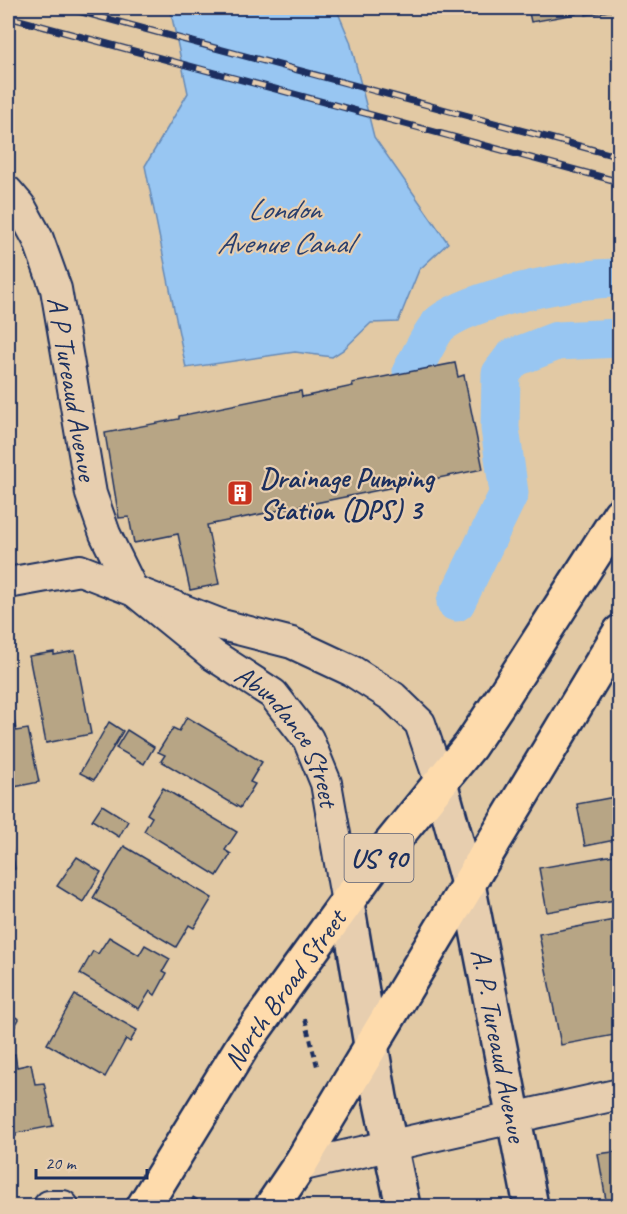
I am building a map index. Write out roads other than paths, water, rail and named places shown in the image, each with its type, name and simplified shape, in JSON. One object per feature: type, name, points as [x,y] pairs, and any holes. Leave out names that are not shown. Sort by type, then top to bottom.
[{"type":"main road","name":"North Broad Street","points":[[144,1206],[243,1045],[375,863],[470,746],[620,514]]},
{"type":"main road","points":[[272,1206],[299,1166],[620,632]]},
{"type":"street","name":"A P Tureaud Avenue","points":[[8,192],[20,206],[38,239],[56,289],[91,494],[105,534],[132,589]]},
{"type":"street","name":"Abundance Street","points":[[8,583],[80,570],[222,625],[292,643],[361,677],[393,698],[420,723],[441,782],[468,884]]},
{"type":"street","name":"Abundance Street","points":[[132,589],[213,655],[273,694],[308,739],[326,783],[372,1045]]},
{"type":"street","name":"A. P. Tureaud Avenue","points":[[468,884],[531,1206]]},
{"type":"street","points":[[372,1045],[380,1098],[403,1206]]},
{"type":"street","points":[[299,1166],[620,1094]]},
{"type":"street","points":[[49,1206],[63,1206]]},
{"type":"water","name":"London Avenue Canal","points":[[170,8],[336,8],[350,41],[374,137],[448,243],[419,270],[398,322],[371,323],[343,350],[332,357],[295,352],[186,368],[145,166],[188,93]]},
{"type":"waterway","points":[[412,371],[438,326],[477,305],[553,285],[620,278]]},
{"type":"waterway","points":[[456,602],[509,493],[500,428],[501,374],[513,358],[557,341],[620,338]]},
{"type":"railway","points":[[67,8],[620,157]]},
{"type":"railway","points":[[8,17],[620,182]]},
{"type":"place","name":"Drainage Pumping Station (DPS) 3","points":[[240,493]]}]
